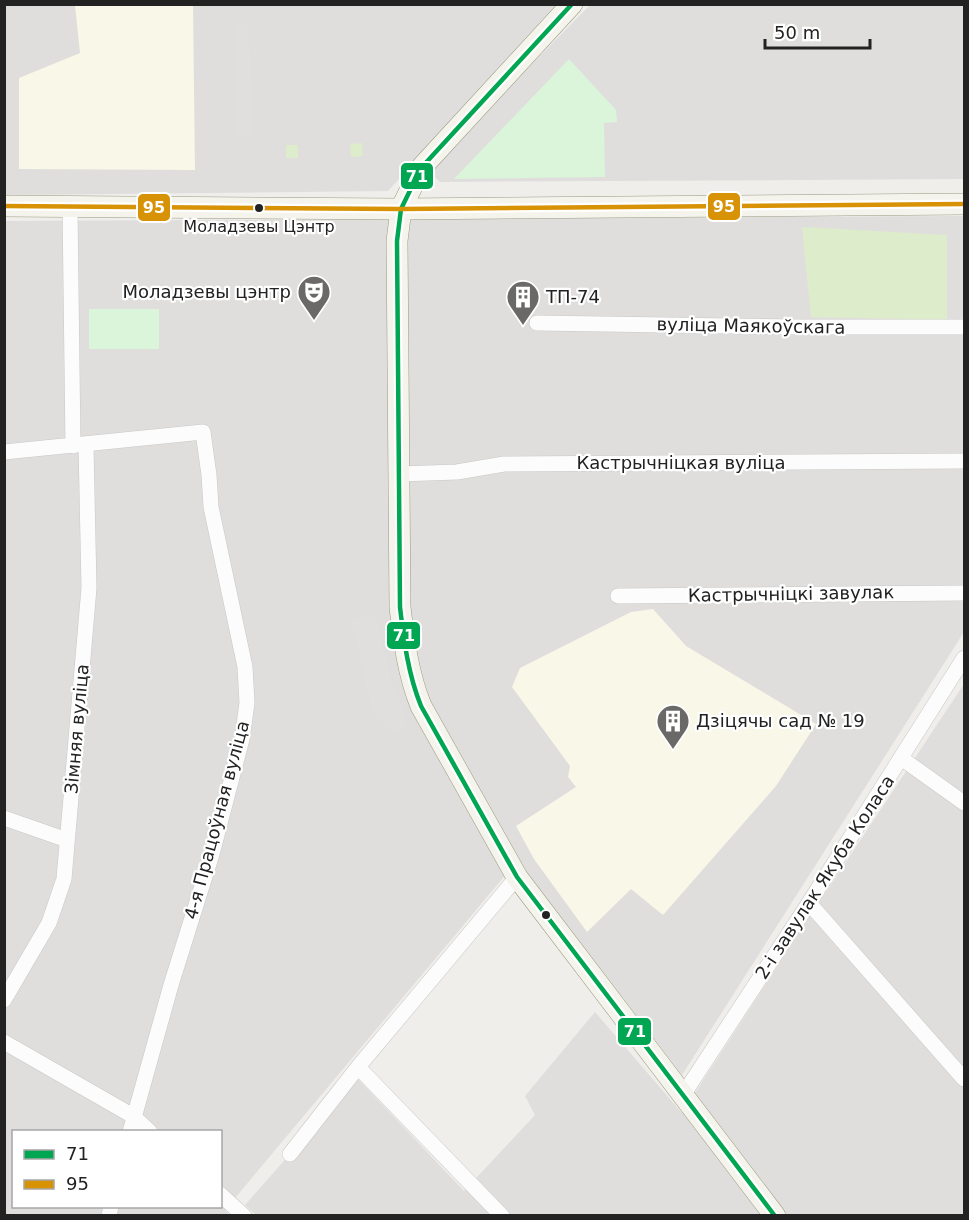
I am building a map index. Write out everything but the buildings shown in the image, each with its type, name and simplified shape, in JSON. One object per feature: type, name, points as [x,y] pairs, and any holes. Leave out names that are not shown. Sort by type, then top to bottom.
[{"type":"main road","points":[[572,4],[426,162],[411,184],[401,209],[397,241],[400,607],[404,645],[413,687],[428,720],[518,877],[775,1215]]},
{"type":"main road","points":[[4,206],[401,209],[964,204]]},
{"type":"street","name":"Зімняя вуліца","points":[[4,1000],[49,923],[64,879],[89,588],[80,445],[70,207]]},
{"type":"street","name":"вуліца Маякоўскага","points":[[537,323],[964,327]]},
{"type":"street","name":"4-я Працоўная вуліца","points":[[80,445],[203,432],[211,507],[245,667],[247,703],[242,739],[212,854],[131,1124]]},
{"type":"street","points":[[4,452],[80,445]]},
{"type":"street","name":"Кастрычніцкая вуліца","points":[[399,474],[474,470],[504,464],[964,461]]},
{"type":"street","name":"Кастрычніцкі завулак","points":[[618,596],[964,593]]},
{"type":"street","name":"2-і завулак Якуба Коласа","points":[[684,1095],[964,658]]},
{"type":"street","points":[[901,758],[964,803]]},
{"type":"street","points":[[4,818],[67,840]]},
{"type":"street","points":[[290,1154],[358,1067],[518,877]]},
{"type":"street","points":[[809,903],[964,1079]]},
{"type":"street","points":[[4,1042],[131,1124],[147,1130]]},
{"type":"street","points":[[358,1067],[502,1215]]},
{"type":"street","points":[[222,1196],[244,1215]]},
{"type":"shaded area","points":[[4,5],[560,5],[388,191],[5,195]]},
{"type":"shaded area","points":[[75,5],[193,5],[195,170],[19,169],[19,78],[80,53]]},
{"type":"shaded area","points":[[590,5],[964,5],[964,179],[440,182],[433,175],[435,165],[449,148]]},
{"type":"shaded area","points":[[248,24],[253,135],[235,136],[235,26]]},
{"type":"shaded area","points":[[964,216],[964,632],[682,1075],[518,860],[225,1210],[230,1215],[5,1215],[4,221]]},
{"type":"shaded area","points":[[653,609],[686,646],[816,724],[776,786],[663,915],[631,889],[587,932],[534,859],[516,826],[576,787],[568,777],[570,766],[512,687],[520,668],[631,612]]},
{"type":"shaded area","points":[[375,615],[391,678],[408,726],[394,733],[374,714],[351,619]]},
{"type":"shaded area","points":[[964,684],[964,1215],[257,1216],[245,1205],[357,1078],[464,1191],[535,1115],[525,1096],[595,1012],[682,1113]]},
{"type":"green space","points":[[569,59],[616,110],[617,122],[604,123],[605,177],[454,179]]},
{"type":"green space","points":[[362,143],[363,156],[351,157],[350,144]]},
{"type":"green space","points":[[286,145],[298,145],[298,158],[286,158]]},
{"type":"green space","points":[[802,227],[947,235],[947,320],[811,317]]},
{"type":"green space","points":[[89,309],[159,309],[159,349],[89,349]]},
{"type":"transit line","name":"71","points":[[572,4],[421,168],[401,209],[397,241],[400,607],[405,645],[421,706],[517,877],[775,1216]]},
{"type":"transit line","name":"95","points":[[4,206],[401,209],[964,204]]},
{"type":"place","name":"Моладзевы Цэнтр","points":[[259,208]]},
{"type":"place","name":"Моладзевы цэнтр","points":[[314,321]]},
{"type":"place","name":"ТП-74","points":[[523,326]]},
{"type":"place","name":"Дзіцячы сад № 19","points":[[673,750]]}]
